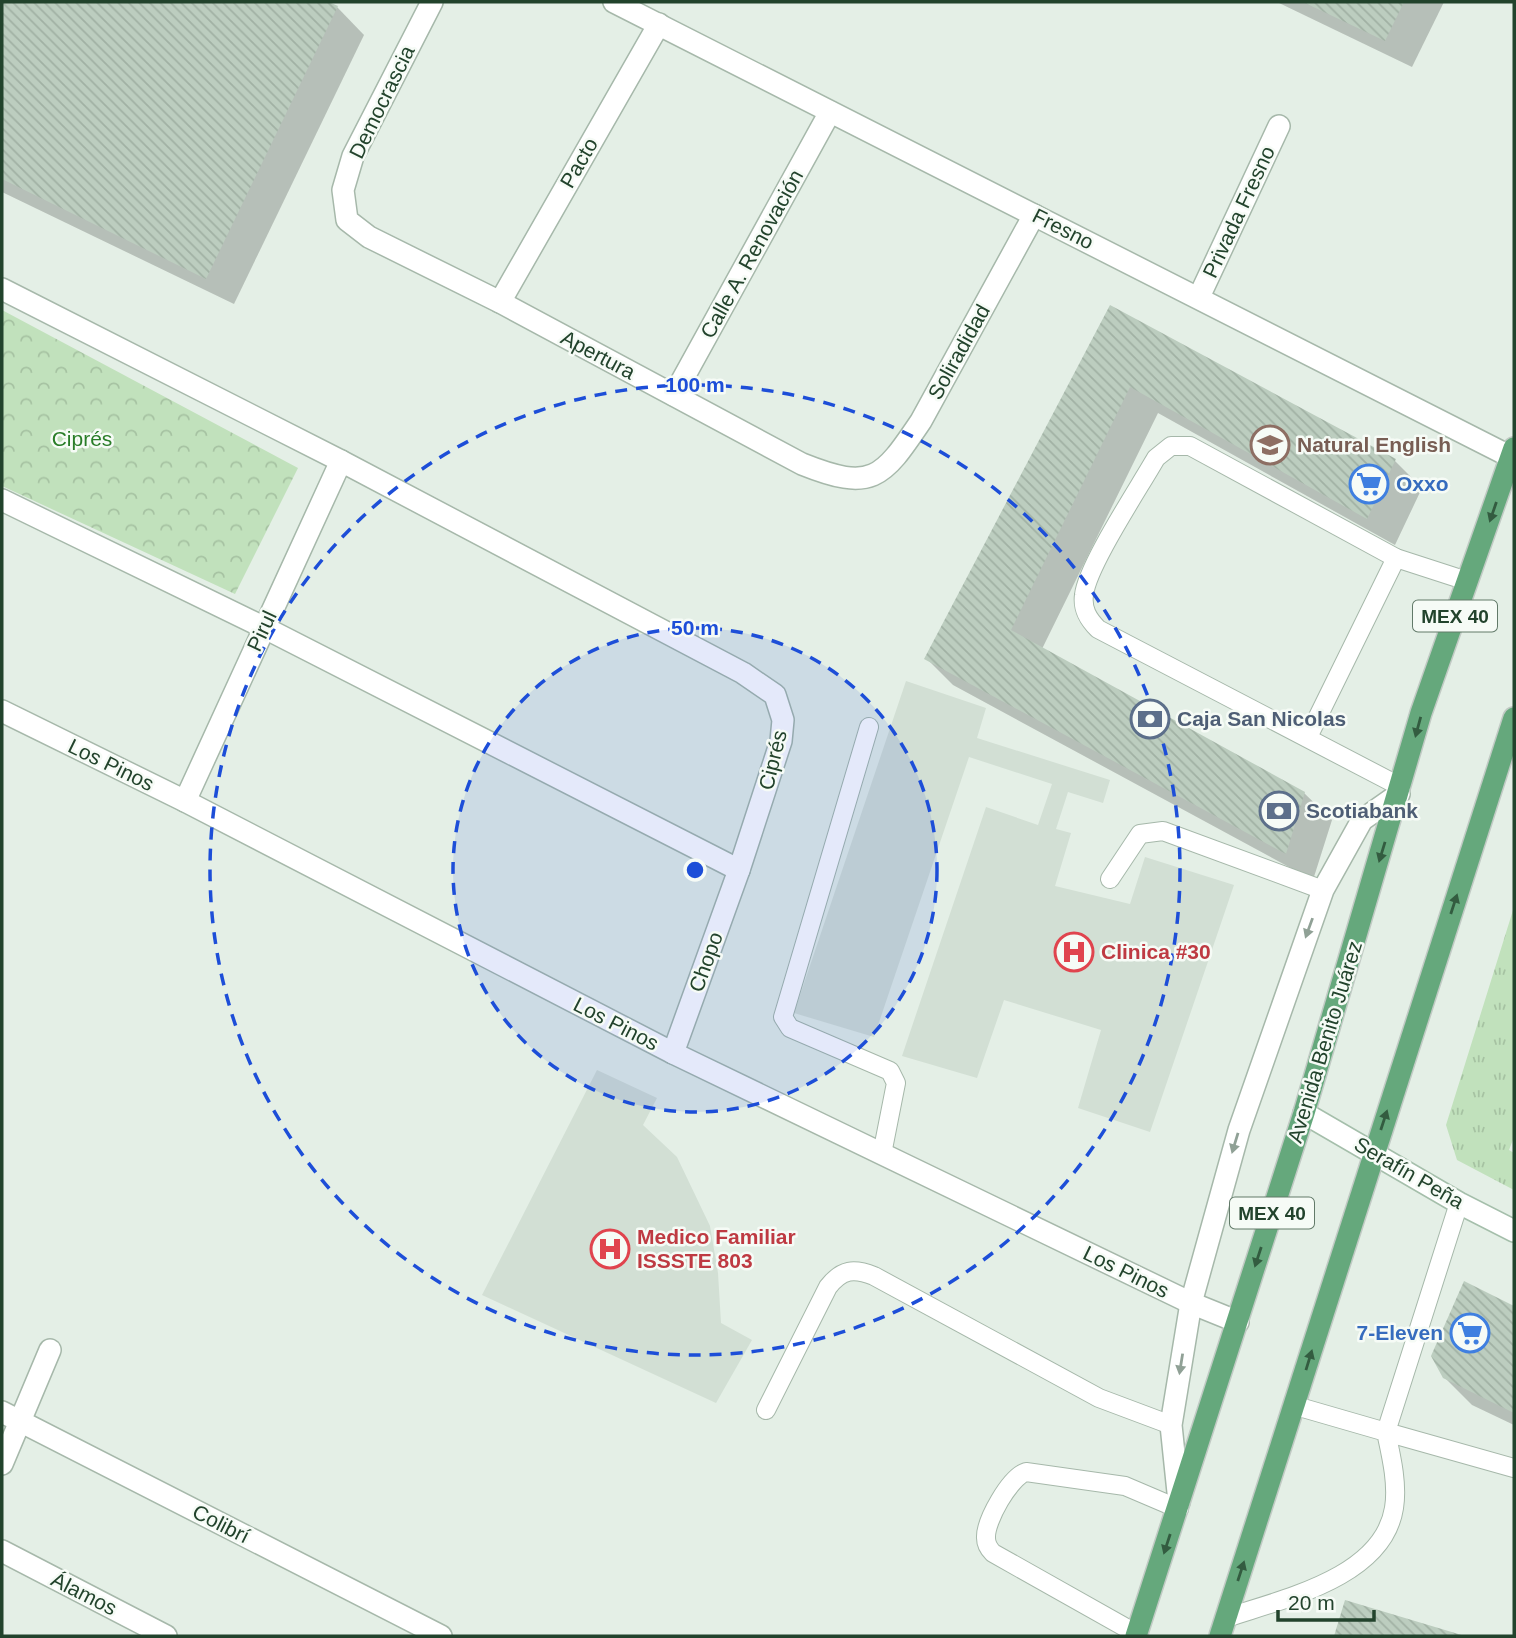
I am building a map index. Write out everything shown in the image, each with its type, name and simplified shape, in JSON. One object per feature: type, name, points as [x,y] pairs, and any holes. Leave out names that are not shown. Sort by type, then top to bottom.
[{"type":"main road","name":"Avenida Benito Juárez","points":[[1137,1635],[1304,1113],[1422,713],[1513,452]]},
{"type":"main road","points":[[1223,1627],[1296,1406],[1374,1152],[1514,718]]},
{"type":"street","name":"Democrascia","points":[[342,205],[343,190],[353,156],[432,2]]},
{"type":"street","name":"Fresno","points":[[614,2],[1034,215],[1513,452]]},
{"type":"street","name":"Pacto","points":[[500,302],[659,24]]},
{"type":"street","name":"Calle A. Renovación","points":[[674,395],[830,112]]},
{"type":"street","name":"Privada Fresno","points":[[1199,297],[1279,126]]},
{"type":"street","name":"Apertura","points":[[342,205],[347,220],[354,228],[500,302],[802,464],[836,476],[870,478]]},
{"type":"street","name":"Soliradidad","points":[[870,478],[887,467],[921,421],[1034,215]]},
{"type":"street","name":"Ciprés","points":[[2,289],[341,461],[743,673],[775,695],[783,720],[781,741],[739,870]]},
{"type":"street","name":"Pirul","points":[[185,802],[341,461]]},
{"type":"street","points":[[2,500],[263,627],[739,870]]},
{"type":"street","name":"Los Pinos","points":[[2,711],[673,1053],[1191,1303],[1238,1322]]},
{"type":"street","points":[[1179,1507],[1171,1424],[1191,1303],[1244,1117],[1323,890],[1362,820],[1400,791]]},
{"type":"street","name":"Chopo","points":[[673,1053],[739,870]]},
{"type":"street","name":"Serafín Peña","points":[[1304,1113],[1514,1231]]},
{"type":"street","points":[[2,1464],[11,1416],[50,1350]]},
{"type":"street","name":"Colibrí","points":[[11,1416],[441,1636]]},
{"type":"street","name":"Álamos","points":[[2,1552],[166,1636]]},
{"type":"lane","points":[[1400,791],[1308,737],[1098,629],[1089,621],[1084,609],[1086,584],[1156,458],[1161,451],[1180,444],[1202,451],[1254,483],[1396,558],[1467,580]]},
{"type":"lane","points":[[1308,737],[1396,558]]},
{"type":"lane","points":[[869,727],[783,1017],[790,1028],[890,1071],[896,1083],[882,1154]]},
{"type":"lane","points":[[1110,879],[1140,834],[1163,831],[1323,890]]},
{"type":"lane","points":[[1223,1627],[1322,1585],[1353,1567],[1376,1548],[1389,1525],[1394,1507],[1386,1432],[1460,1203]]},
{"type":"lane","points":[[766,1410],[828,1287],[844,1272],[854,1270],[874,1276],[1099,1398],[1171,1424]]},
{"type":"lane","points":[[1296,1406],[1514,1468]]},
{"type":"lane","points":[[1137,1635],[993,1553],[986,1543],[989,1524],[1013,1479],[1026,1472],[1125,1486],[1179,1507]]},
{"type":"shaded area","name":"Clinica #30","points":[[906,681],[986,708],[977,738],[1110,780],[1103,803],[1068,792],[1056,829],[1071,833],[1055,886],[1130,904],[1145,857],[1234,885],[1150,1132],[1078,1108],[1101,1030],[1004,1000],[977,1078],[902,1056],[986,807],[1038,825],[1052,784],[969,757],[874,1037],[794,1013]]},
{"type":"shaded area","name":"Medico Familiar ISSSTE 803","points":[[597,1070],[657,1098],[643,1125],[677,1157],[710,1226],[718,1273],[721,1323],[752,1340],[716,1403],[482,1295]]},
{"type":"green space","name":"Ciprés","points":[[2,310],[298,468],[235,594],[2,486]]},
{"type":"green space","points":[[1514,907],[1514,1137],[1509,1150],[1514,1153],[1514,1190],[1457,1160],[1446,1125]]},
{"type":"building","points":[[2,2],[329,2],[338,6],[206,279],[2,179]]},
{"type":"building","points":[[1303,2],[1404,2],[1385,41]]},
{"type":"building","points":[[1110,305],[1396,459],[1367,519],[1130,387],[1011,630],[1305,792],[1286,854],[924,659]]},
{"type":"building","points":[[1464,1281],[1514,1306],[1514,1413],[1443,1378],[1431,1356]]},
{"type":"building","points":[[1345,1600],[1465,1636],[1334,1636]]},
{"type":"place","name":"Natural English","points":[[1270,445]]},
{"type":"place","name":"Oxxo","points":[[1369,484]]},
{"type":"place","name":"Caja San Nicolas","points":[[1150,719]]},
{"type":"place","name":"Scotiabank","points":[[1279,811]]},
{"type":"place","name":"Clinica #30","points":[[1074,952]]},
{"type":"place","name":"Medico Familiar ISSSTE 803","points":[[610,1249]]},
{"type":"place","name":"7-Eleven","points":[[1470,1333]]}]
